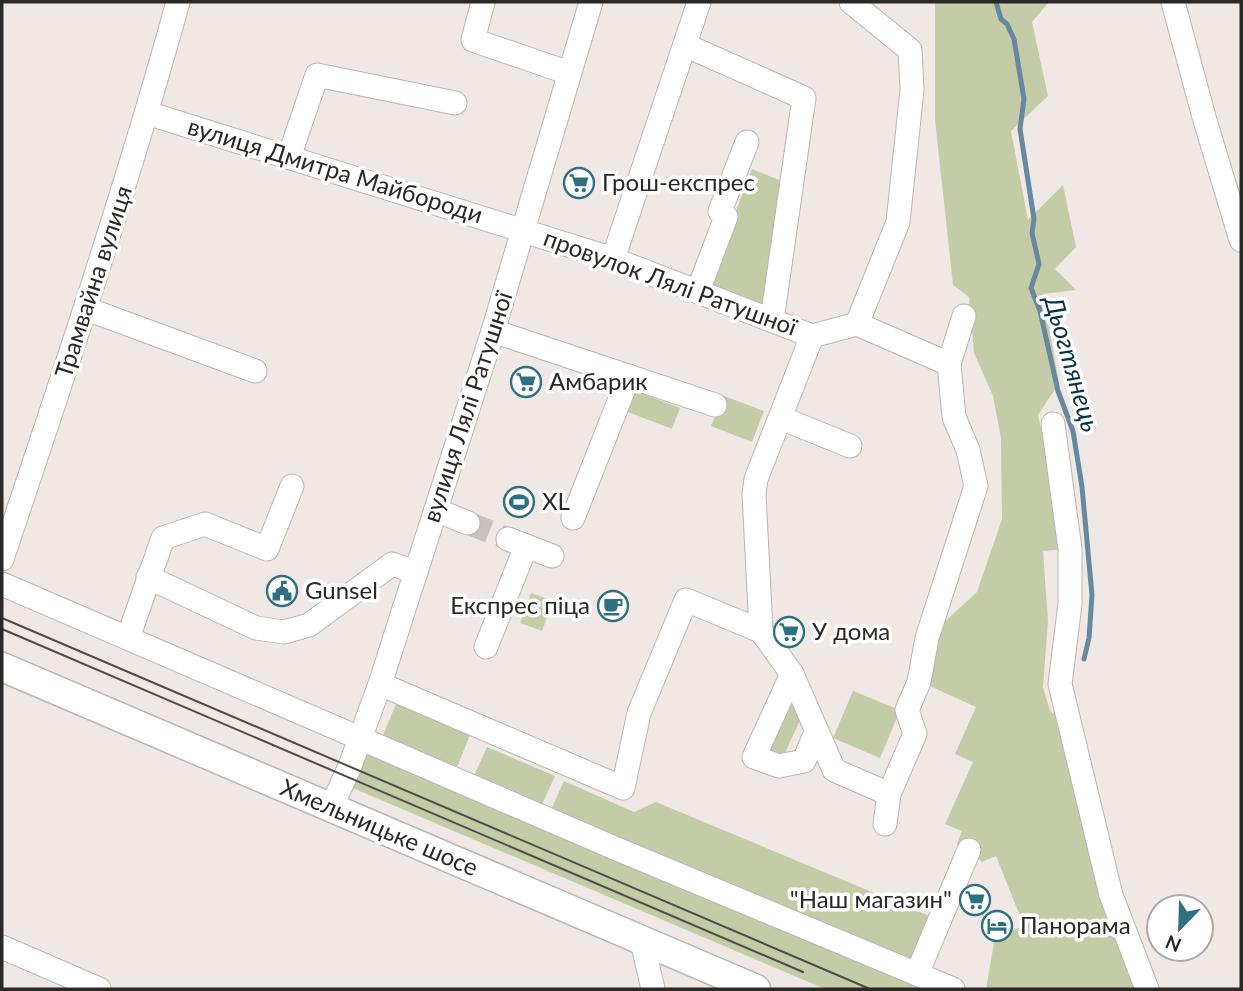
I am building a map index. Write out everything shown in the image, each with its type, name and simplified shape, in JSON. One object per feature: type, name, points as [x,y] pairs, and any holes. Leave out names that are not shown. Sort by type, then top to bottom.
[{"type":"main road","name":"Хмельницьке шосе","points":[[2,667],[756,989]]},
{"type":"street","name":"Трамвайна вулиця","points":[[2,559],[86,309],[147,113],[178,2]]},
{"type":"street","points":[[483,2],[473,40],[569,73]]},
{"type":"street","name":"вулиця Лялі Ратушної","points":[[331,808],[361,739],[380,684],[493,331],[591,2]]},
{"type":"street","points":[[612,259],[699,2]]},
{"type":"street","points":[[851,2],[910,50],[912,90],[897,230],[857,324],[948,364]]},
{"type":"street","points":[[1173,2],[1241,240]]},
{"type":"street","points":[[685,45],[804,98],[772,320]]},
{"type":"street","points":[[289,157],[317,75],[455,103]]},
{"type":"street","name":"вулиця Дмитра Майбороди","points":[[147,113],[524,229]]},
{"type":"street","points":[[698,291],[726,217],[720,211],[747,142]]},
{"type":"street","name":"провулок Лялі Ратушної","points":[[524,229],[612,259],[812,336],[857,324]]},
{"type":"street","points":[[86,309],[254,371]]},
{"type":"street","points":[[885,824],[889,794],[915,734],[907,710],[919,682],[927,638],[976,486],[968,450],[954,417],[948,364],[964,316]]},
{"type":"street","points":[[493,331],[715,405]]},
{"type":"street","points":[[761,631],[754,494],[756,479],[812,336]]},
{"type":"street","points":[[573,518],[629,376]]},
{"type":"street","points":[[781,418],[850,446]]},
{"type":"street","points":[[1053,424],[1070,549],[1070,604],[1060,684],[1111,895],[1147,989]]},
{"type":"street","points":[[128,638],[163,538],[205,524],[267,549],[292,486]]},
{"type":"street","points":[[436,510],[468,523]]},
{"type":"street","points":[[486,646],[517,542],[552,556]]},
{"type":"street","points":[[148,577],[256,628],[284,632],[309,625],[392,564],[416,572]]},
{"type":"street","points":[[2,584],[653,864],[953,989]]},
{"type":"street","points":[[380,684],[623,788],[639,713],[686,600],[761,631],[792,674],[834,771],[889,794]]},
{"type":"street","points":[[792,674],[754,757],[779,766],[804,761],[817,732]]},
{"type":"street","points":[[917,974],[969,850]]},
{"type":"street","points":[[642,940],[653,989]]},
{"type":"street","points":[[2,947],[99,989]]},
{"type":"green space","points":[[935,2],[1049,2],[1032,22],[1048,96],[1011,131],[1028,220],[1063,185],[1076,247],[1055,269],[1076,290],[1043,294],[1059,383],[1038,415],[1068,549],[1043,551],[1048,621],[1043,687],[1050,711],[1068,723],[1147,989],[986,989],[995,937],[1024,926],[996,856],[982,862],[969,850],[957,844],[962,831],[945,824],[973,762],[955,754],[976,707],[923,683],[927,638],[977,592],[1002,519],[1001,438],[993,396],[974,353],[969,297],[953,285],[935,120]]},
{"type":"green space","points":[[752,169],[784,182],[767,307],[708,284]]},
{"type":"green space","points":[[636,391],[680,408],[672,429],[628,412]]},
{"type":"green space","points":[[724,396],[764,411],[752,442],[711,426]]},
{"type":"green space","points":[[531,593],[553,601],[542,631],[520,623]]},
{"type":"green space","points":[[792,674],[806,707],[779,766],[754,757]]},
{"type":"green space","points":[[853,691],[900,710],[880,758],[833,738]]},
{"type":"green space","points":[[396,704],[470,735],[455,772],[381,740]]},
{"type":"green space","points":[[487,747],[555,776],[540,809],[472,780]]},
{"type":"green space","points":[[364,752],[612,859],[620,844],[550,812],[564,781],[634,812],[656,802],[939,920],[917,974],[953,989],[825,989],[348,786]]},
{"type":"waterway","name":"Дьогтянець","points":[[996,2],[1001,19],[1007,24],[1014,39],[1024,99],[1020,129],[1034,219],[1032,233],[1039,264],[1031,288],[1040,311],[1058,391],[1073,431],[1082,487],[1092,595],[1089,638],[1084,659]]},
{"type":"tunnel","points":[[468,523],[508,539]]},
{"type":"tram line","points":[[2,618],[870,989]]},
{"type":"tram line","points":[[2,629],[803,972]]},
{"type":"place","name":"Грош-експрес","points":[[579,183]]},
{"type":"place","name":"Амбарик","points":[[526,382]]},
{"type":"place","name":"XL","points":[[519,502]]},
{"type":"place","name":"Gunsel","points":[[282,591]]},
{"type":"place","name":"Експрес піца","points":[[613,606]]},
{"type":"place","name":"У дома","points":[[789,632]]},
{"type":"place","name":"\"Наш магазин\"","points":[[975,900]]},
{"type":"place","name":"Панорама","points":[[997,926]]}]
